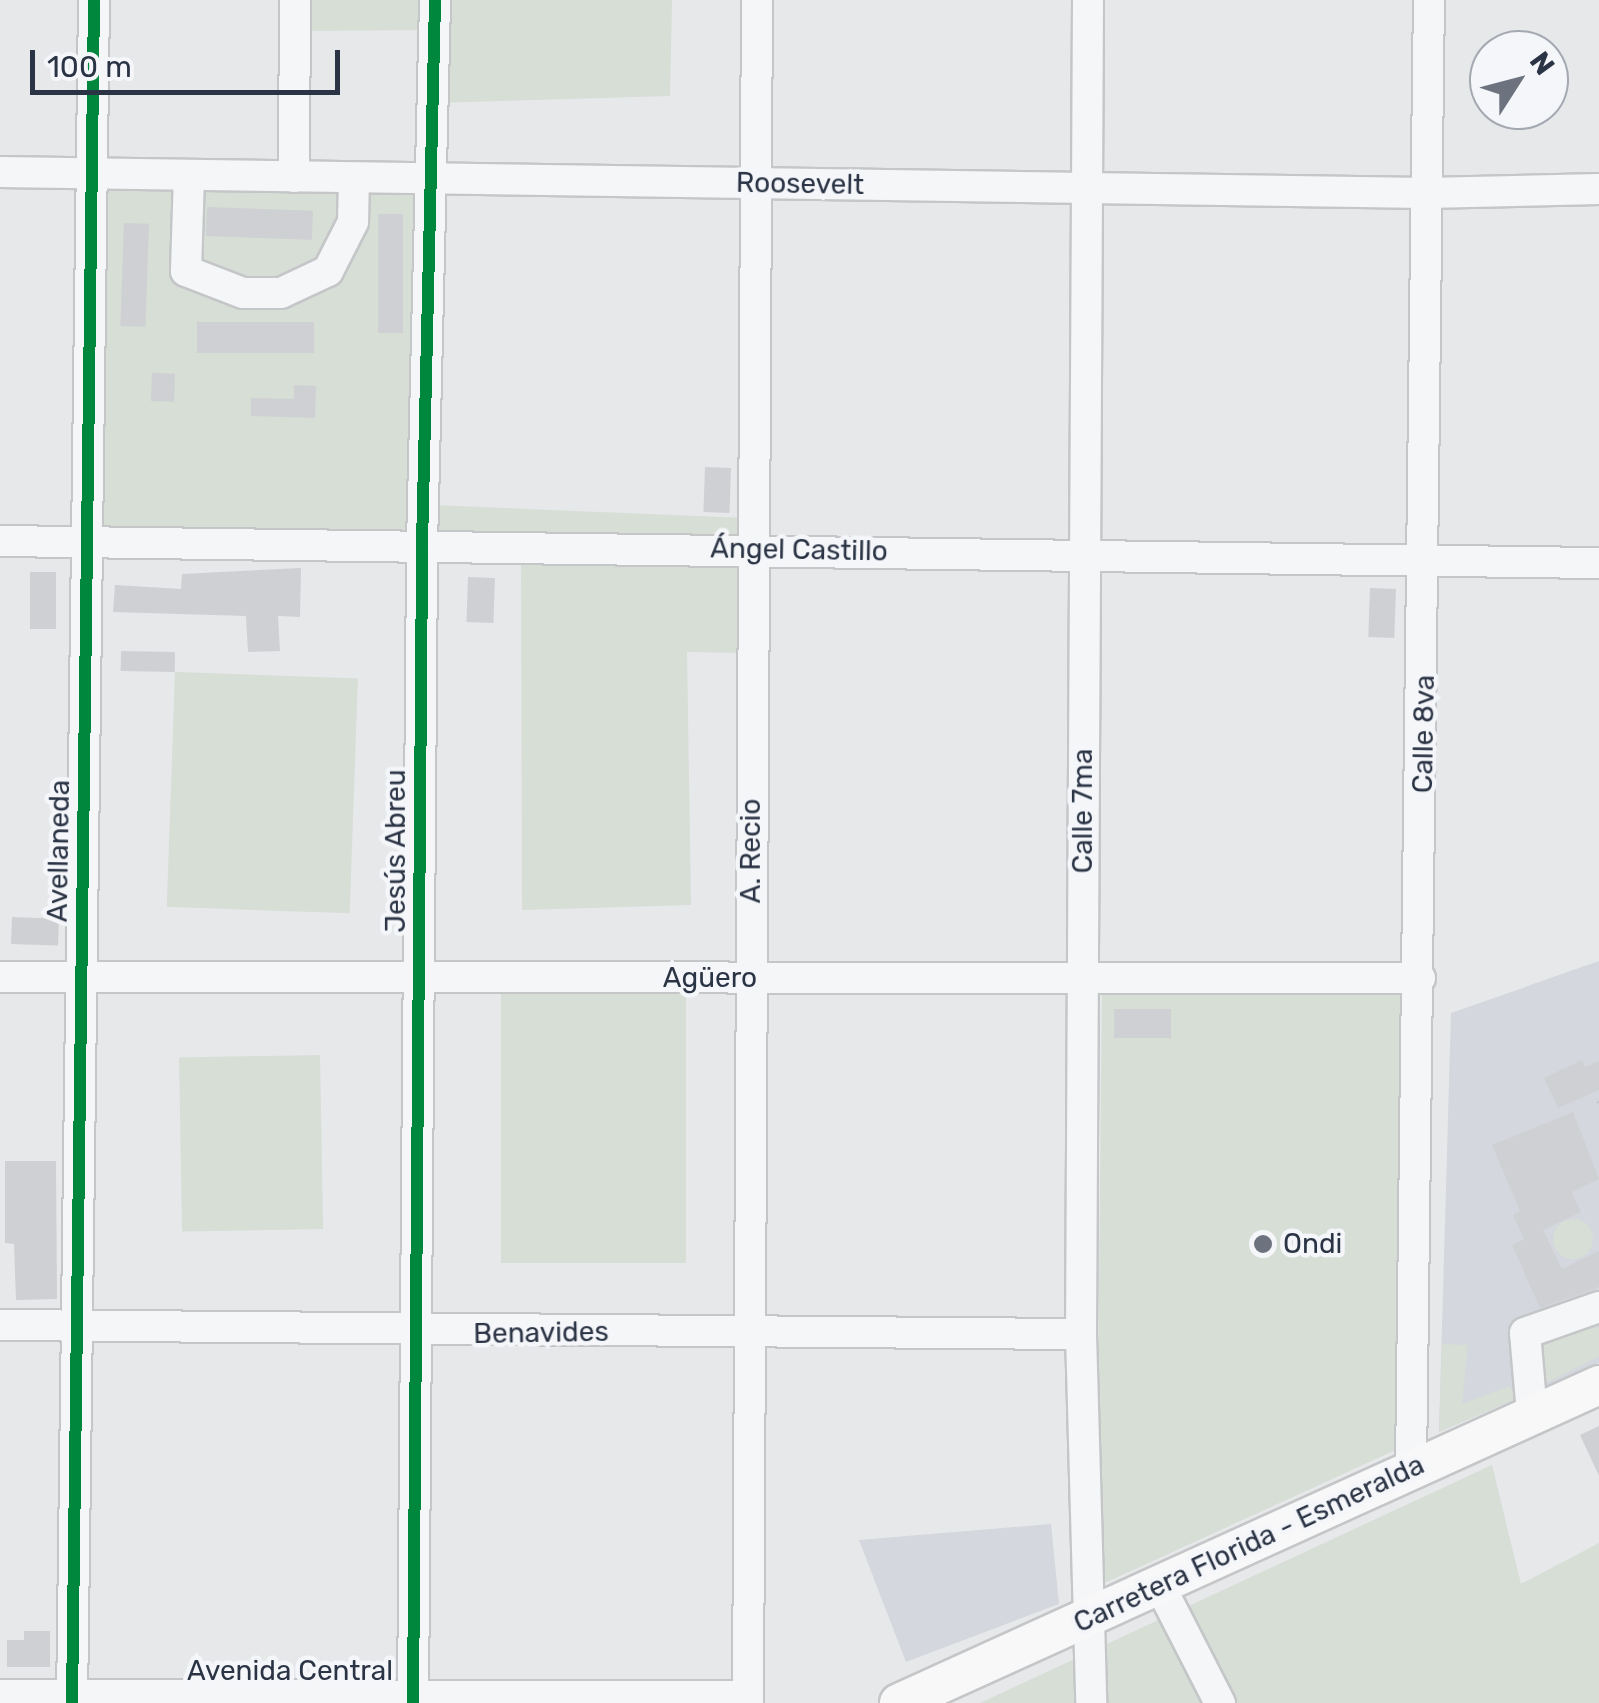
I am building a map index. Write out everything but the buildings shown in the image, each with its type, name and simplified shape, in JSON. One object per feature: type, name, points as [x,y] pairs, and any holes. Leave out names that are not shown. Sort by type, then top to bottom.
[{"type":"main road","name":"Carretera Florida - Esmeralda","points":[[899,1703],[1599,1384]]},
{"type":"street","name":"Avellaneda","points":[[72,1699],[80,978],[91,543],[94,0]]},
{"type":"street","points":[[294,177],[295,0]]},
{"type":"street","name":"Jesús Abreu","points":[[413,1700],[421,1334],[422,546],[436,179],[435,0]]},
{"type":"street","name":"A. Recio","points":[[748,1700],[757,0]]},
{"type":"street","name":"Calle 7ma","points":[[1088,0],[1081,1334],[1084,1621],[1090,1703]]},
{"type":"street","name":"Calle 8va","points":[[1411,1468],[1428,560],[1428,0]]},
{"type":"street","name":"Roosevelt","points":[[0,172],[1426,193],[1599,189]]},
{"type":"street","points":[[188,175],[186,272],[243,293],[281,294],[328,271],[353,222],[354,178]]},
{"type":"street","name":"Ángel Castillo","points":[[0,541],[753,548],[1599,564]]},
{"type":"street","name":"Agüero","points":[[0,978],[1420,978]]},
{"type":"street","points":[[1532,1414],[1525,1333],[1599,1306]]},
{"type":"street","name":"Benavides","points":[[0,1325],[421,1334],[1081,1334]]},
{"type":"street","points":[[1159,1584],[1220,1703]]},
{"type":"street","name":"Avenida Central","points":[[0,1695],[72,1699],[748,1700]]},
{"type":"shaded area","points":[[295,0],[672,0],[670,96],[436,103],[435,30],[295,31]]},
{"type":"shaded area","points":[[91,173],[436,179],[433,505],[745,518],[745,653],[687,652],[691,905],[522,910],[521,547],[91,543]]},
{"type":"shaded area","points":[[175,672],[358,678],[350,913],[167,907]]},
{"type":"shaded area","points":[[1599,961],[1599,1363],[1439,1432],[1451,1013]]},
{"type":"shaded area","points":[[501,977],[686,977],[686,1263],[501,1263]]},
{"type":"shaded area","points":[[1102,987],[1390,990],[1405,997],[1402,1447],[1096,1587]]},
{"type":"shaded area","points":[[320,1055],[323,1229],[182,1231],[179,1057]]},
{"type":"shaded area","points":[[1573,1219],[1587,1225],[1593,1239],[1587,1253],[1573,1259],[1559,1253],[1553,1239],[1559,1225]]},
{"type":"shaded area","points":[[1580,1322],[1599,1328],[1599,1356],[1544,1384],[1541,1349],[1554,1331]]},
{"type":"shaded area","points":[[1442,1344],[1468,1345],[1462,1404],[1509,1386],[1517,1398],[1439,1432]]},
{"type":"shaded area","points":[[1492,1465],[1521,1584],[1599,1543],[1599,1703],[980,1703]]},
{"type":"shaded area","points":[[1051,1524],[1059,1604],[906,1662],[859,1540]]},
{"type":"cycle path","points":[[72,1703],[94,0]]},
{"type":"cycle path","points":[[413,1703],[422,545],[435,0]]},
{"type":"place","name":"Ondi","points":[[1263,1244]]}]
